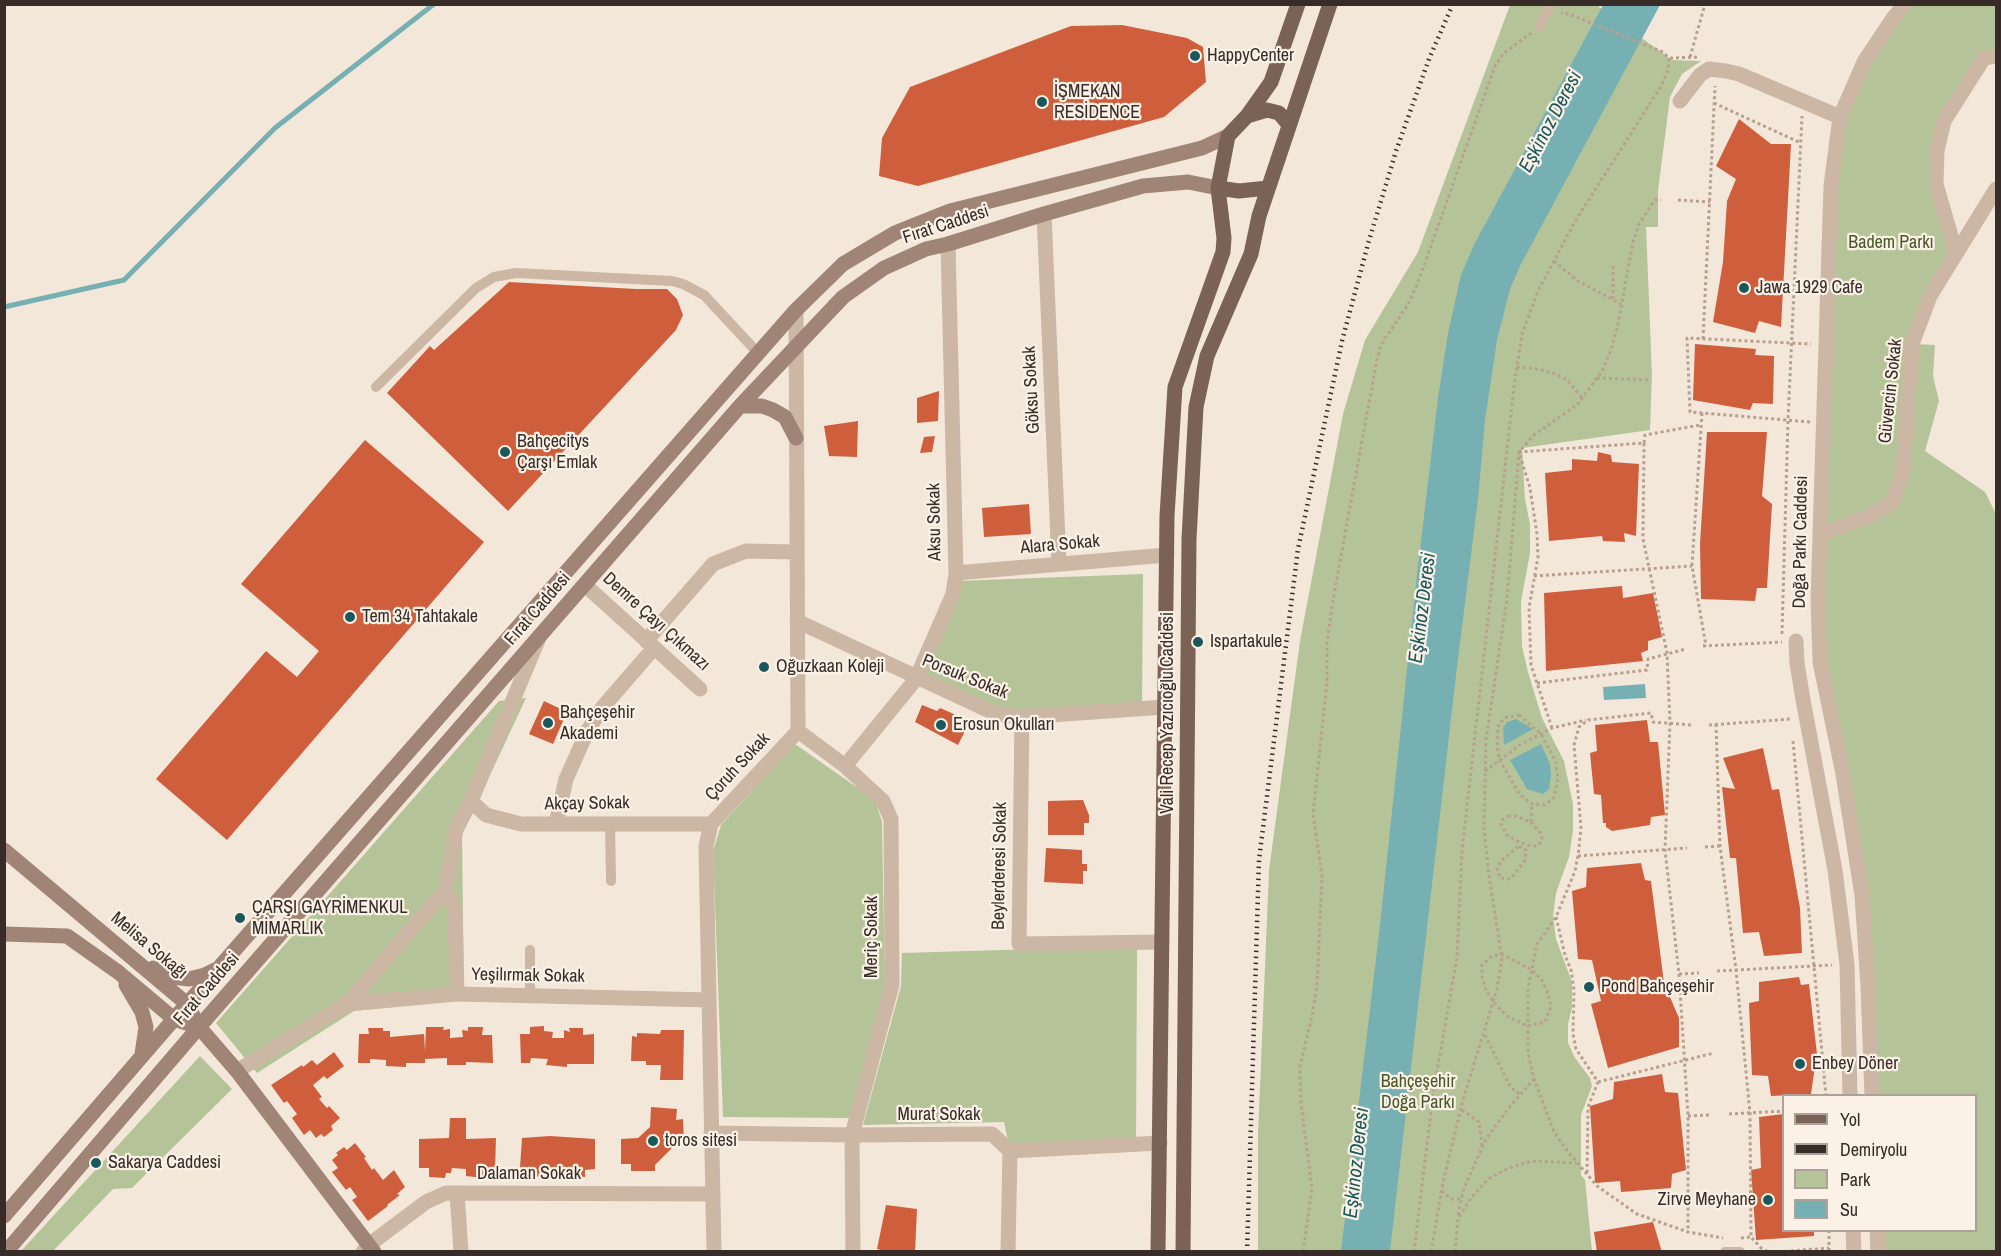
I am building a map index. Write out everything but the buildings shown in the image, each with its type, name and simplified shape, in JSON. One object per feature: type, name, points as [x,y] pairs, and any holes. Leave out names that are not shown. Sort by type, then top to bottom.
[{"type":"main road","points":[[1228,136],[1247,116],[1270,82],[1298,4]]},
{"type":"main road","points":[[1289,126],[1330,4]]},
{"type":"main road","points":[[1247,116],[1267,110],[1279,113],[1289,126]]},
{"type":"main road","name":"Vali Recep Yazıcıoğlu Caddesi","points":[[1183,1251],[1189,539],[1196,407],[1207,356],[1251,254],[1259,216],[1289,126]]},
{"type":"main road","name":"Vali Recep Yazıcıoğlu Caddesi","points":[[1158,1251],[1167,555],[1175,387],[1223,252],[1224,238],[1218,188],[1228,136]]},
{"type":"main road","name":"Fırat Caddesi","points":[[4,1216],[218,968],[795,310],[843,264],[895,233],[950,211],[1203,148],[1228,136]]},
{"type":"main road","name":"Fırat Caddesi","points":[[6,1251],[741,406],[843,297],[884,268],[926,249],[1044,214],[1143,186],[1188,182],[1218,188]]},
{"type":"main road","points":[[1218,188],[1239,191],[1268,188]]},
{"type":"main road","points":[[741,406],[762,406],[773,410],[785,417],[796,438]]},
{"type":"main road","name":"Melisa Sokağı","points":[[4,850],[187,1004],[199,1027]]},
{"type":"main road","points":[[4,934],[67,936],[118,972],[174,1019],[199,1027],[237,1071],[369,1249]]},
{"type":"main road","name":"Fırat Caddesi","points":[[131,956],[165,973],[181,978],[197,977],[218,968]]},
{"type":"main road","points":[[118,972],[142,1012],[146,1027],[142,1056]]},
{"type":"street","name":"Doğa Parkı Caddesi","points":[[1872,1094],[1862,895],[1843,774],[1820,662],[1818,599],[1823,423],[1831,186],[1840,117],[1864,62],[1905,4]]},
{"type":"street","points":[[1956,253],[1936,184],[1937,151],[1944,121],[1984,58],[1996,56]]},
{"type":"street","points":[[1680,100],[1700,75],[1709,69],[1739,74],[1840,117]]},
{"type":"street","name":"Güvercin Sokak","points":[[1820,534],[1865,518],[1892,503],[1903,471],[1912,344],[1930,296],[1996,189]]},
{"type":"street","name":"Göksu Sokak","points":[[1044,214],[1059,564]]},
{"type":"street","name":"Aksu Sokak","points":[[845,766],[916,679],[953,594],[956,573],[948,244]]},
{"type":"street","name":"Çoruh Sokak","points":[[714,1251],[706,846],[711,824],[798,731],[795,310]]},
{"type":"street","points":[[556,824],[567,778],[588,730],[602,708],[713,564],[746,551],[797,552]]},
{"type":"street","name":"Alara Sokak","points":[[956,573],[1167,555]]},
{"type":"street","name":"Demre Çayı Çıkmazı","points":[[585,585],[700,689]]},
{"type":"street","name":"Porsuk Sokak","points":[[797,621],[916,679],[996,714],[1022,717],[1165,707]]},
{"type":"street","points":[[237,1071],[347,1004],[446,889],[456,829],[471,801],[538,640]]},
{"type":"street","points":[[1789,641],[1797,663],[1835,870],[1847,964],[1850,1094]]},
{"type":"street","name":"Beylerderesi Sokak","points":[[1022,717],[1019,944],[1162,942]]},
{"type":"street","name":"Meriç Sokak","points":[[798,731],[845,766],[883,801],[891,819],[892,985],[852,1135],[853,1251]]},
{"type":"street","name":"Akçay Sokak","points":[[471,801],[486,815],[521,824],[711,824]]},
{"type":"street","points":[[446,889],[455,910],[458,994]]},
{"type":"street","name":"Yeşilırmak Sokak","points":[[347,1004],[458,994],[709,1000]]},
{"type":"street","name":"Murat Sokak","points":[[711,1133],[992,1134],[1010,1151]]},
{"type":"street","points":[[1008,1251],[1010,1151],[1160,1143]]},
{"type":"street","name":"Dalaman Sokak","points":[[369,1249],[426,1202],[446,1193],[713,1194]]},
{"type":"street","points":[[457,1193],[460,1251]]},
{"type":"street","points":[[1853,1232],[1854,1251]]},
{"type":"street","points":[[1877,1232],[1878,1251]]},
{"type":"lane","points":[[1540,27],[1550,4]]},
{"type":"lane","points":[[376,387],[476,288],[494,277],[516,273],[672,280],[704,295],[758,353]]},
{"type":"lane","points":[[610,823],[610,881]]},
{"type":"lane","points":[[530,950],[530,996]]},
{"type":"lane","points":[[1725,1251],[1740,1251]]},
{"type":"path","points":[[1690,57],[1705,4]]},
{"type":"path","points":[[1303,1251],[1312,1189],[1301,1104],[1300,1066],[1317,985],[1322,876],[1313,814],[1333,600],[1377,359],[1382,343],[1407,306],[1417,285],[1495,66],[1503,54],[1561,13],[1569,14],[1663,52],[1670,58],[1661,86],[1574,223],[1538,291],[1522,334],[1516,367],[1462,851],[1457,957],[1433,1095],[1414,1251]]},
{"type":"path","points":[[1703,339],[1716,70]]},
{"type":"path","points":[[1702,412],[1692,566],[1705,646],[1789,641],[1788,420],[1803,101]]},
{"type":"path","points":[[1714,103],[1801,143]]},
{"type":"path","points":[[1431,1251],[1442,1190],[1461,1109],[1497,990],[1501,954],[1488,876],[1484,828],[1486,740],[1507,599],[1519,452],[1534,435],[1577,405],[1597,378],[1611,350],[1633,242],[1639,224],[1655,200],[1661,200]]},
{"type":"path","points":[[1678,200],[1710,202]]},
{"type":"path","points":[[1554,261],[1578,281],[1621,304]]},
{"type":"path","points":[[1613,264],[1613,299]]},
{"type":"path","points":[[1823,423],[1690,412],[1687,338],[1826,345]]},
{"type":"path","points":[[1516,367],[1539,369],[1555,374],[1567,380],[1582,398]]},
{"type":"path","points":[[1597,378],[1651,380]]},
{"type":"path","points":[[1688,1232],[1688,1116],[1678,974],[1665,850],[1670,723],[1667,653],[1643,539],[1644,443],[1645,435],[1701,425]]},
{"type":"path","points":[[1519,452],[1644,443]]},
{"type":"path","points":[[1519,452],[1530,488],[1537,534],[1538,557],[1529,608],[1531,664],[1552,728]]},
{"type":"path","points":[[1534,576],[1692,566]]},
{"type":"path","points":[[1537,683],[1647,670],[1648,659],[1686,649]]},
{"type":"path","points":[[1485,771],[1499,759],[1552,728],[1588,720],[1651,713],[1653,722],[1691,724]]},
{"type":"path","points":[[1519,715],[1542,734],[1555,760],[1558,778],[1553,799],[1538,806],[1520,795],[1499,759],[1498,727],[1504,718],[1519,715]]},
{"type":"path","points":[[1709,724],[1807,718]]},
{"type":"path","points":[[1588,720],[1580,728],[1574,745],[1581,828],[1575,871],[1556,917],[1538,944],[1528,988],[1528,1053],[1534,1079],[1554,1132],[1597,1186],[1636,1214],[1688,1232],[1731,1239]]},
{"type":"path","points":[[1716,724],[1720,846],[1736,970],[1750,1113],[1751,1237],[1761,1248],[1768,1251]]},
{"type":"path","points":[[1792,730],[1826,1094]]},
{"type":"path","points":[[1531,822],[1532,804]]},
{"type":"path","points":[[1524,846],[1516,847],[1497,868],[1500,878],[1504,879],[1514,875],[1526,855],[1524,846],[1507,835],[1501,824],[1502,820],[1508,816],[1515,816],[1531,822],[1541,834],[1542,839],[1536,846],[1524,846]]},
{"type":"path","points":[[1705,847],[1720,846]]},
{"type":"path","points":[[1578,856],[1687,848]]},
{"type":"path","points":[[1488,876],[1498,874]]},
{"type":"path","points":[[1556,917],[1565,956],[1571,970],[1574,990],[1573,1034],[1576,1048],[1598,1082]]},
{"type":"path","points":[[1501,954],[1532,970],[1541,980],[1551,1006],[1545,1022],[1527,1026],[1507,1016],[1493,1002],[1486,991],[1482,965],[1491,957],[1501,954]]},
{"type":"path","points":[[1717,971],[1847,964]]},
{"type":"path","points":[[1678,974],[1699,973]]},
{"type":"path","points":[[1484,1034],[1511,1088],[1520,1094]]},
{"type":"path","points":[[1598,1082],[1714,1053]]},
{"type":"path","points":[[1455,1251],[1464,1188],[1482,1146],[1500,1119],[1534,1079]]},
{"type":"path","points":[[1587,1174],[1588,1107],[1598,1082]]},
{"type":"path","points":[[1461,1109],[1479,1122],[1482,1146]]},
{"type":"path","points":[[1729,1114],[1782,1111]]},
{"type":"path","points":[[1688,1116],[1711,1115]]},
{"type":"path","points":[[1458,1219],[1471,1198],[1488,1179],[1509,1168],[1532,1161],[1577,1163]]},
{"type":"path","points":[[1442,1190],[1451,1198],[1461,1200]]},
{"type":"path","points":[[1779,1251],[1829,1250],[1828,1232]]},
{"type":"green space","name":"Bahçeşehir Doğa Parkı","points":[[1510,5],[1599,5],[1672,60],[1701,61],[1682,74],[1670,97],[1658,191],[1658,227],[1646,227],[1652,375],[1650,430],[1522,448],[1525,499],[1530,524],[1530,553],[1521,602],[1522,646],[1542,718],[1564,761],[1573,804],[1573,831],[1569,857],[1556,893],[1553,916],[1556,939],[1572,982],[1568,1043],[1575,1058],[1590,1078],[1592,1086],[1581,1115],[1581,1175],[1585,1180],[1592,1251],[1258,1252],[1258,1134],[1269,870],[1300,641],[1343,414],[1365,340],[1418,252]]},
{"type":"green space","name":"Badem Parkı","points":[[1905,5],[1996,5],[1996,56],[1984,58],[1937,151],[1956,253],[1913,344],[1935,345],[1933,376],[1939,401],[1925,451],[1985,492],[1996,514],[1996,1251],[1878,1251],[1877,1232],[1977,1232],[1977,1094],[1872,1094],[1868,986],[1820,662],[1840,117]]},
{"type":"green space","points":[[1143,574],[1142,706],[997,711],[924,675],[957,581]]},
{"type":"green space","points":[[526,698],[462,835],[464,1000],[354,1011],[257,1073],[216,1023],[499,701]]},
{"type":"green space","points":[[795,744],[875,800],[882,822],[885,988],[851,1118],[723,1117],[713,851],[721,825]]},
{"type":"green space","points":[[1137,946],[1136,1147],[1010,1151],[1004,1122],[863,1125],[901,986],[902,953]]},
{"type":"green space","points":[[200,1056],[232,1089],[132,1188],[113,1189],[53,1251],[21,1251]]},
{"type":"water","name":"Eşkinoz Deresi","points":[[1603,5],[1660,5],[1520,266],[1510,289],[1497,340],[1485,420],[1478,499],[1390,1251],[1341,1251],[1379,934],[1417,575],[1448,333],[1461,275],[1474,245]]},
{"type":"water","points":[[1645,684],[1646,698],[1604,700],[1603,687]]},
{"type":"water","points":[[1516,719],[1533,729],[1504,745],[1503,728],[1507,722]]},
{"type":"water","points":[[1541,744],[1550,764],[1551,776],[1549,789],[1543,794],[1527,789],[1510,760]]},
{"type":"waterway","points":[[4,307],[124,280],[275,128],[434,4]]},
{"type":"railway","points":[[1247,1252],[1259,860],[1298,549],[1342,341],[1368,244],[1396,151],[1429,59],[1453,4]]},
{"type":"place","name":"HappyCenter","points":[[1195,56]]},
{"type":"place","name":"İŞMEKAN RESİDENCE","points":[[1042,102]]},
{"type":"place","name":"Jawa 1929 Cafe","points":[[1744,288]]},
{"type":"place","name":"Bahçecitys Çarşı Emlak","points":[[505,452]]},
{"type":"place","name":"Tem 34 Tahtakale","points":[[350,617]]},
{"type":"place","name":"Ispartakule","points":[[1198,642]]},
{"type":"place","name":"Oğuzkaan Koleji","points":[[764,667]]},
{"type":"place","name":"Bahçeşehir Akademi","points":[[548,723]]},
{"type":"place","name":"Erosun Okulları","points":[[941,725]]},
{"type":"place","name":"ÇARŞI GAYRİMENKUL MİMARLIK","points":[[240,918]]},
{"type":"place","name":"Pond Bahçeşehir","points":[[1589,987]]},
{"type":"place","name":"Enbey Döner","points":[[1800,1064]]},
{"type":"place","name":"toros sitesi","points":[[653,1141]]},
{"type":"place","name":"Sakarya Caddesi","points":[[96,1163]]},
{"type":"place","name":"Zirve Meyhane","points":[[1768,1200]]}]
